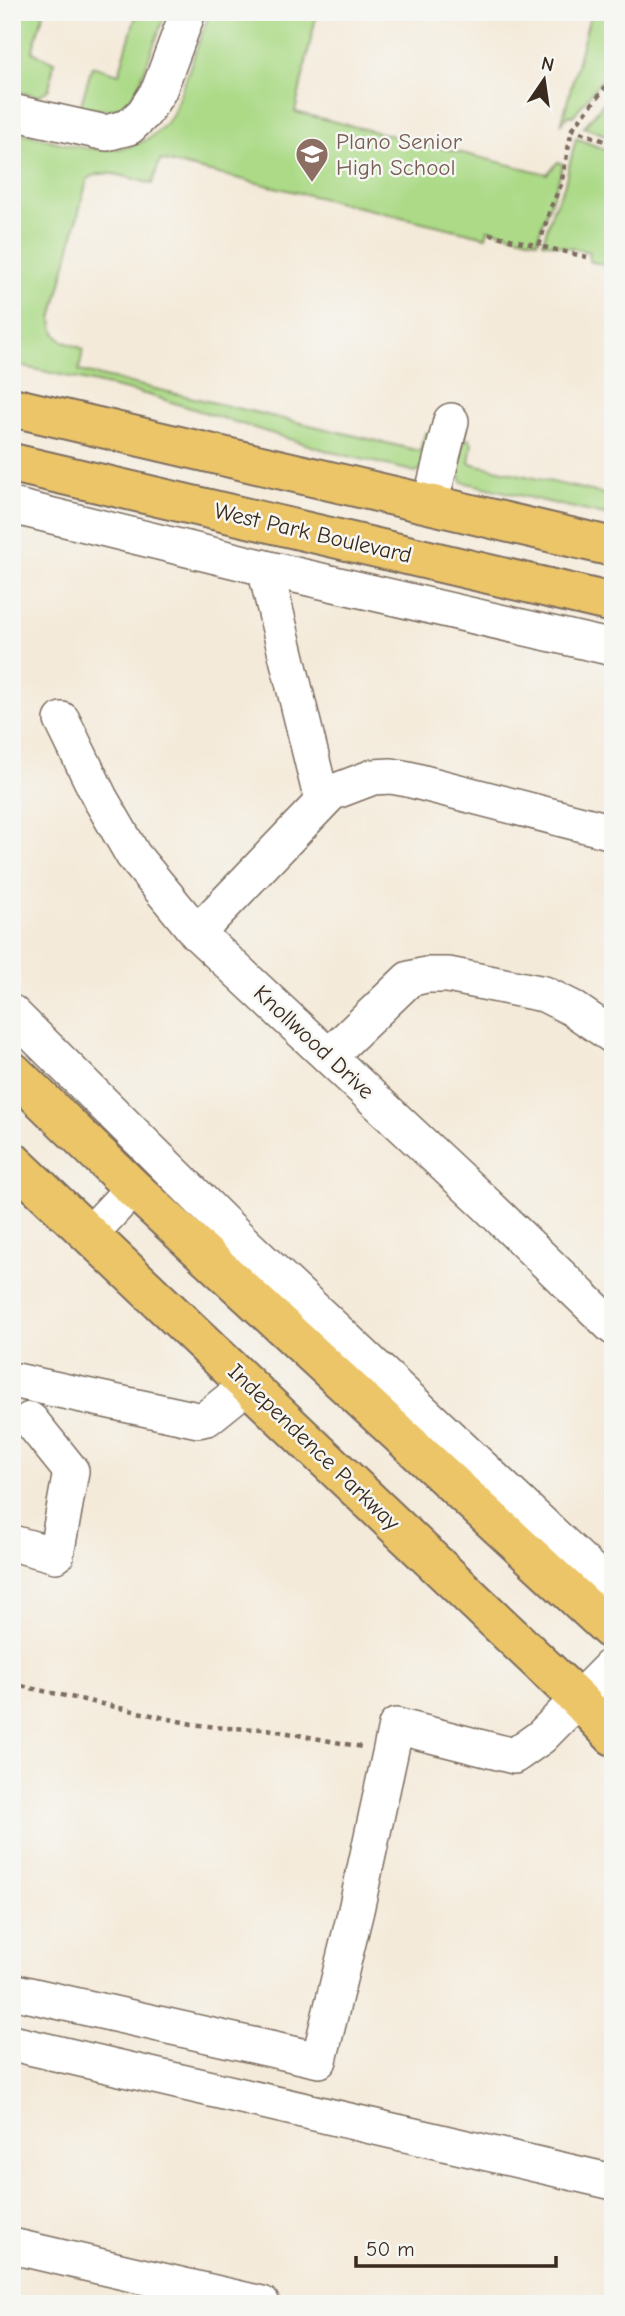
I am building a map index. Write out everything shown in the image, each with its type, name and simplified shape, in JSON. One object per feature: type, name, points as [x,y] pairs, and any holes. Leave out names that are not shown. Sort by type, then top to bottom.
[{"type":"main road","points":[[12,407],[613,547]]},
{"type":"main road","name":"West Park Boulevard","points":[[12,463],[613,603]]},
{"type":"main road","points":[[12,1071],[133,1188],[613,1632]]},
{"type":"main road","name":"Independence Parkway","points":[[12,1161],[578,1699],[613,1736]]},
{"type":"street","points":[[12,112],[106,133],[129,127],[144,113],[159,90],[188,12]]},
{"type":"street","points":[[430,504],[451,421]]},
{"type":"street","points":[[12,506],[613,649]]},
{"type":"street","points":[[265,568],[322,801]]},
{"type":"street","name":"Knollwood Drive","points":[[62,720],[100,798],[134,855],[197,933],[486,1203],[613,1327]]},
{"type":"street","points":[[197,933],[331,793],[373,778],[391,776],[613,832]]},
{"type":"street","points":[[329,1056],[409,979],[426,975],[448,975],[544,993],[613,1036]]},
{"type":"street","points":[[12,1013],[246,1245],[613,1591]]},
{"type":"street","points":[[89,1234],[133,1188]]},
{"type":"street","points":[[12,1380],[198,1420],[207,1418],[248,1385]]},
{"type":"street","points":[[12,1543],[56,1555],[71,1471],[21,1429],[47,1388]]},
{"type":"street","points":[[12,1991],[319,2060],[356,1910],[396,1726],[514,1756],[541,1737],[613,1664]]},
{"type":"street","points":[[12,2043],[613,2182]]},
{"type":"street","points":[[12,2246],[262,2304]]},
{"type":"path","points":[[539,246],[550,209],[561,185],[572,129],[613,78]]},
{"type":"path","points":[[572,129],[613,144]]},
{"type":"path","points":[[489,234],[587,257]]},
{"type":"path","points":[[12,1684],[192,1724],[267,1729],[390,1752]]},
{"type":"green space","points":[[12,12],[44,12],[32,52],[54,62],[49,89],[39,96],[12,91]]},
{"type":"green space","points":[[137,12],[166,12],[137,90],[119,107],[105,110],[80,108],[92,66],[119,74]]},
{"type":"green space","points":[[210,12],[317,12],[295,112],[547,174],[558,162],[563,164],[537,241],[488,229],[486,237],[160,160],[152,184],[109,174],[93,176],[87,180],[52,319],[55,333],[62,340],[83,349],[79,371],[420,451],[425,433],[432,432],[425,466],[416,472],[331,452],[149,395],[12,364],[12,130],[77,147],[119,149],[139,143],[157,132],[173,114]]},
{"type":"green space","points":[[591,12],[613,12],[613,65],[573,116],[569,115],[562,122]]},
{"type":"green space","points":[[613,91],[613,138],[584,127]]},
{"type":"green space","points":[[576,138],[613,153],[613,267],[589,261],[590,252],[543,242],[553,209],[564,187]]},
{"type":"green space","points":[[469,439],[472,443],[469,463],[613,496],[613,517],[462,482],[457,469],[463,442]]},
{"type":"place","name":"Plano Senior High School","points":[[312,184]]}]
